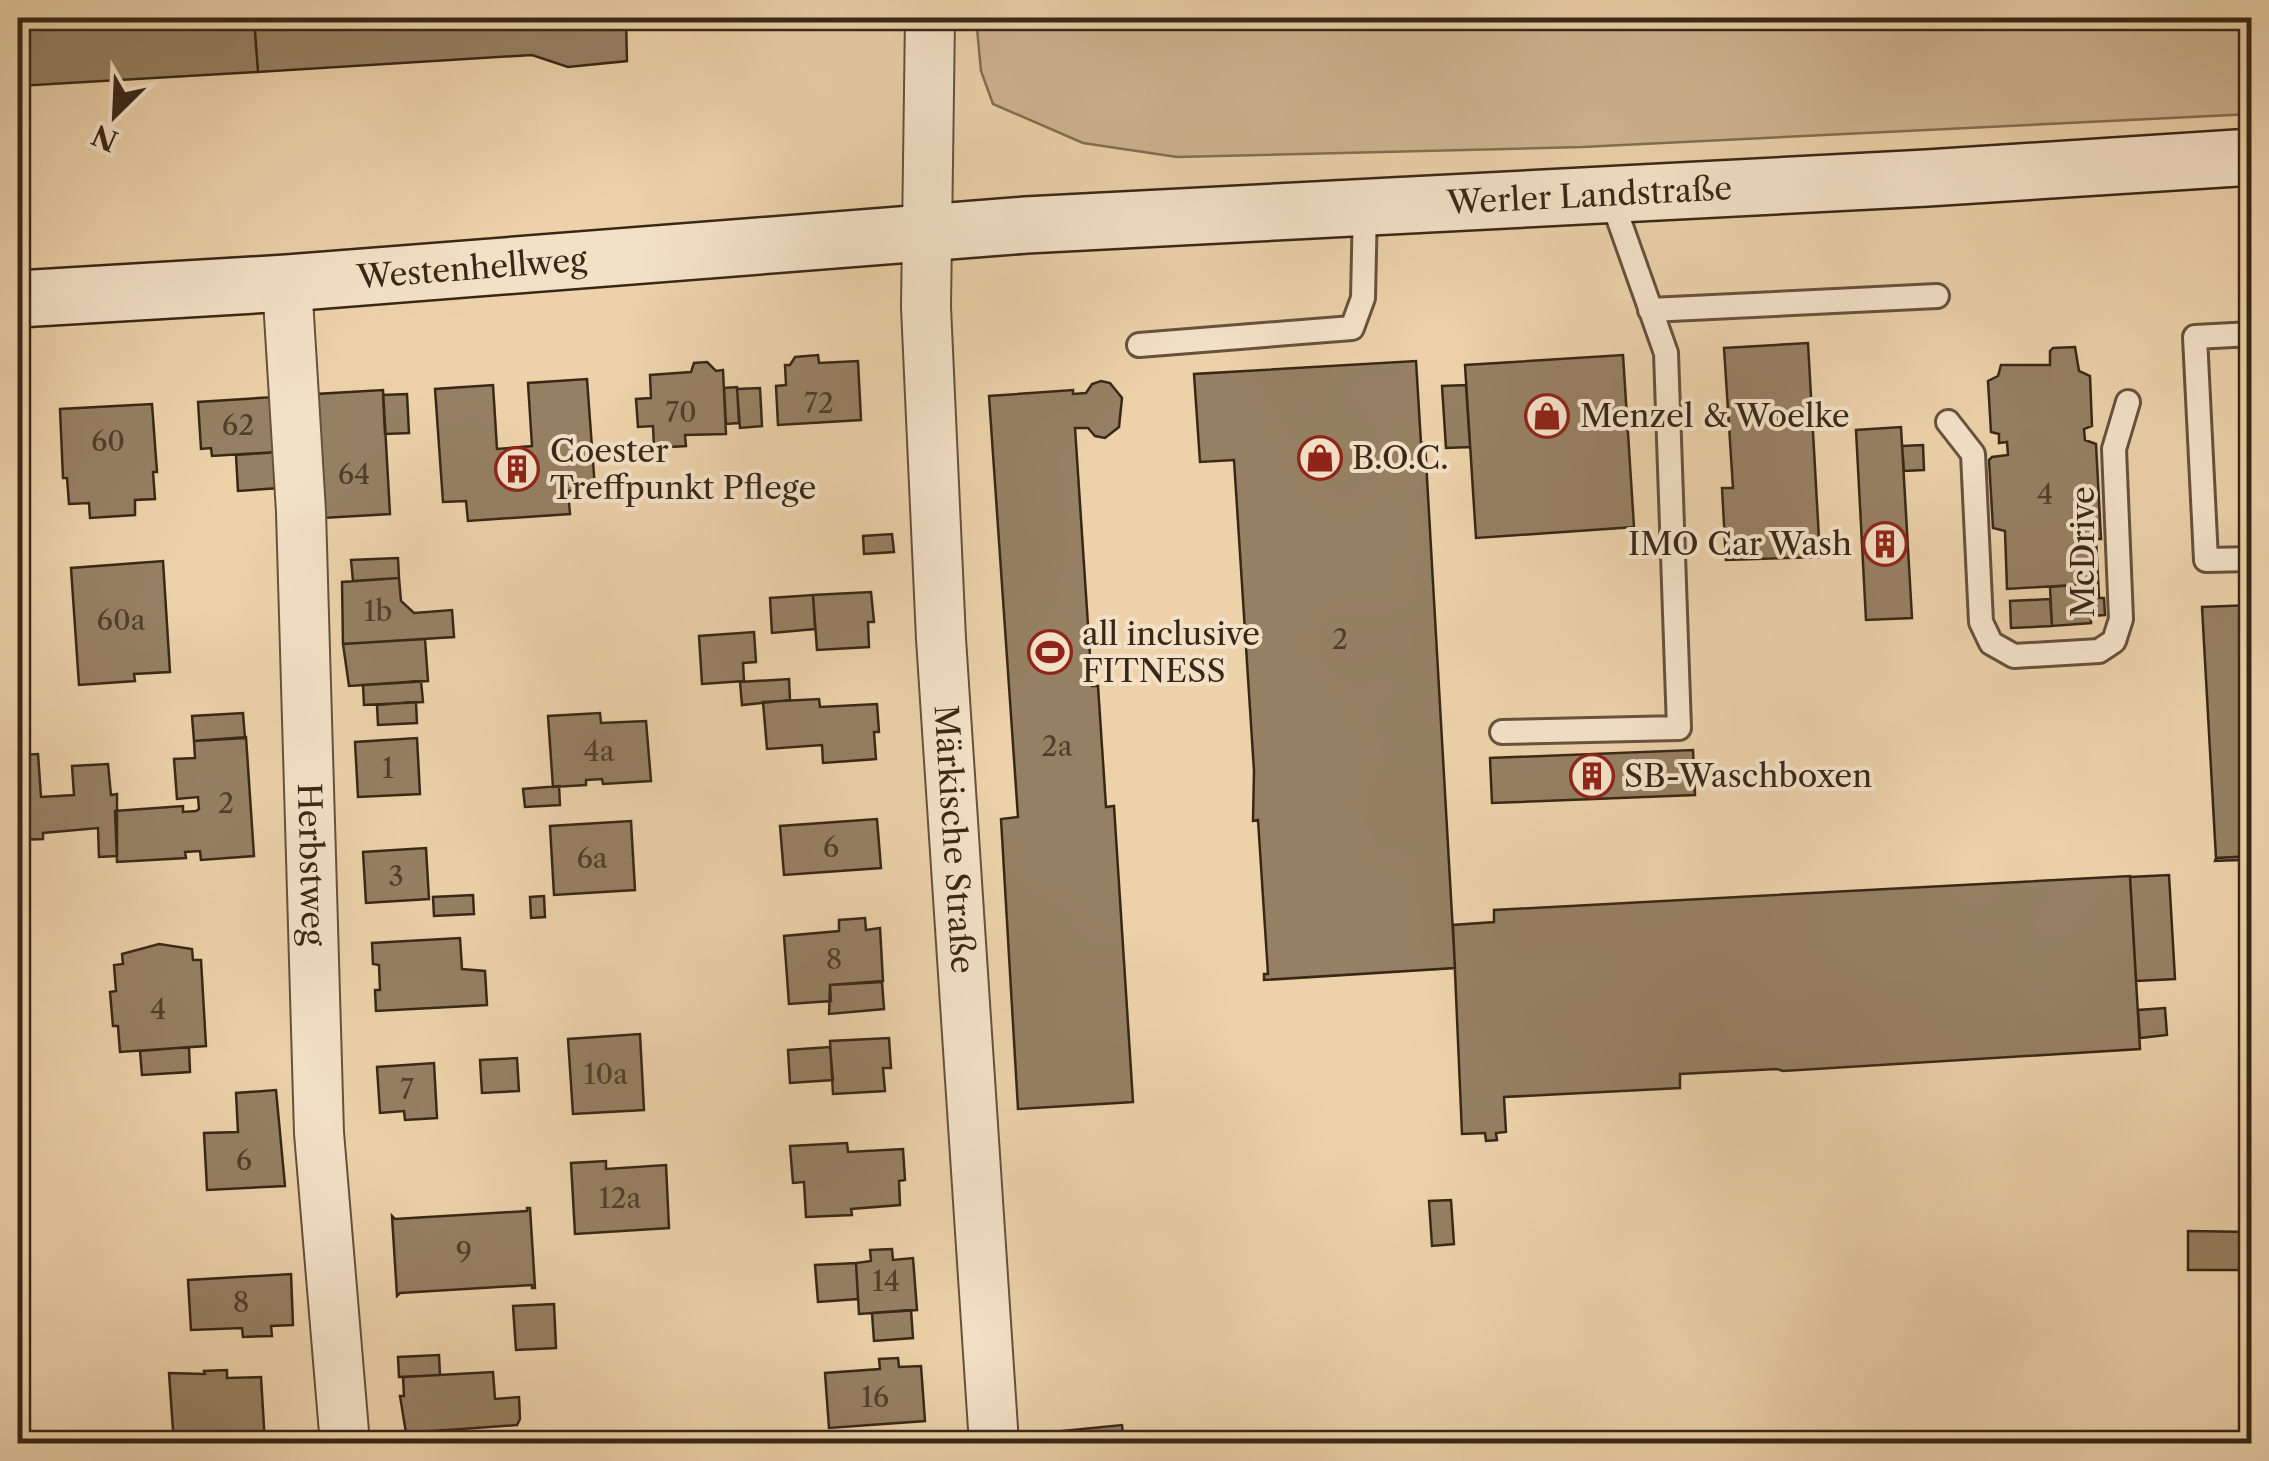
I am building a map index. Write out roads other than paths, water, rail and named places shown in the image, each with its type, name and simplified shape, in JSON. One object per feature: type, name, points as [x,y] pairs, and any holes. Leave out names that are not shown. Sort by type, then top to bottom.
[{"type":"main road","name":"Werler Landstraße","points":[[928,234],[1026,225],[2252,157]]},
{"type":"main road","name":"Westenhellweg","points":[[18,298],[287,284],[928,234]]},
{"type":"street","name":"Märkische Straße","points":[[930,18],[926,307],[941,639],[994,1444]]},
{"type":"street","name":"Herbstweg","points":[[287,284],[300,512],[319,1133],[345,1444]]},
{"type":"lane","points":[[1502,732],[1679,728],[1666,354],[1610,194]]},
{"type":"lane","points":[[1139,344],[1352,328],[1364,298],[1365,207]]},
{"type":"lane","points":[[1650,310],[1937,296]]},
{"type":"lane","points":[[2252,334],[2195,336],[2206,560],[2252,559]]},
{"type":"lane","name":"McDrive","points":[[1948,422],[1974,454],[1981,622],[1990,642],[2014,656],[2099,651],[2114,641],[2121,618],[2114,448],[2128,402]]},
{"type":"place","name":"Menzel & Woelke","points":[[1547,416]]},
{"type":"place","name":"B.O.C.","points":[[1320,458]]},
{"type":"place","name":"Coester Treffpunkt Pflege","points":[[517,469]]},
{"type":"place","name":"IMO Car Wash","points":[[1885,544]]},
{"type":"place","name":"all inclusive FITNESS","points":[[1050,652]]},
{"type":"place","name":"SB-Waschboxen","points":[[1592,776]]}]
